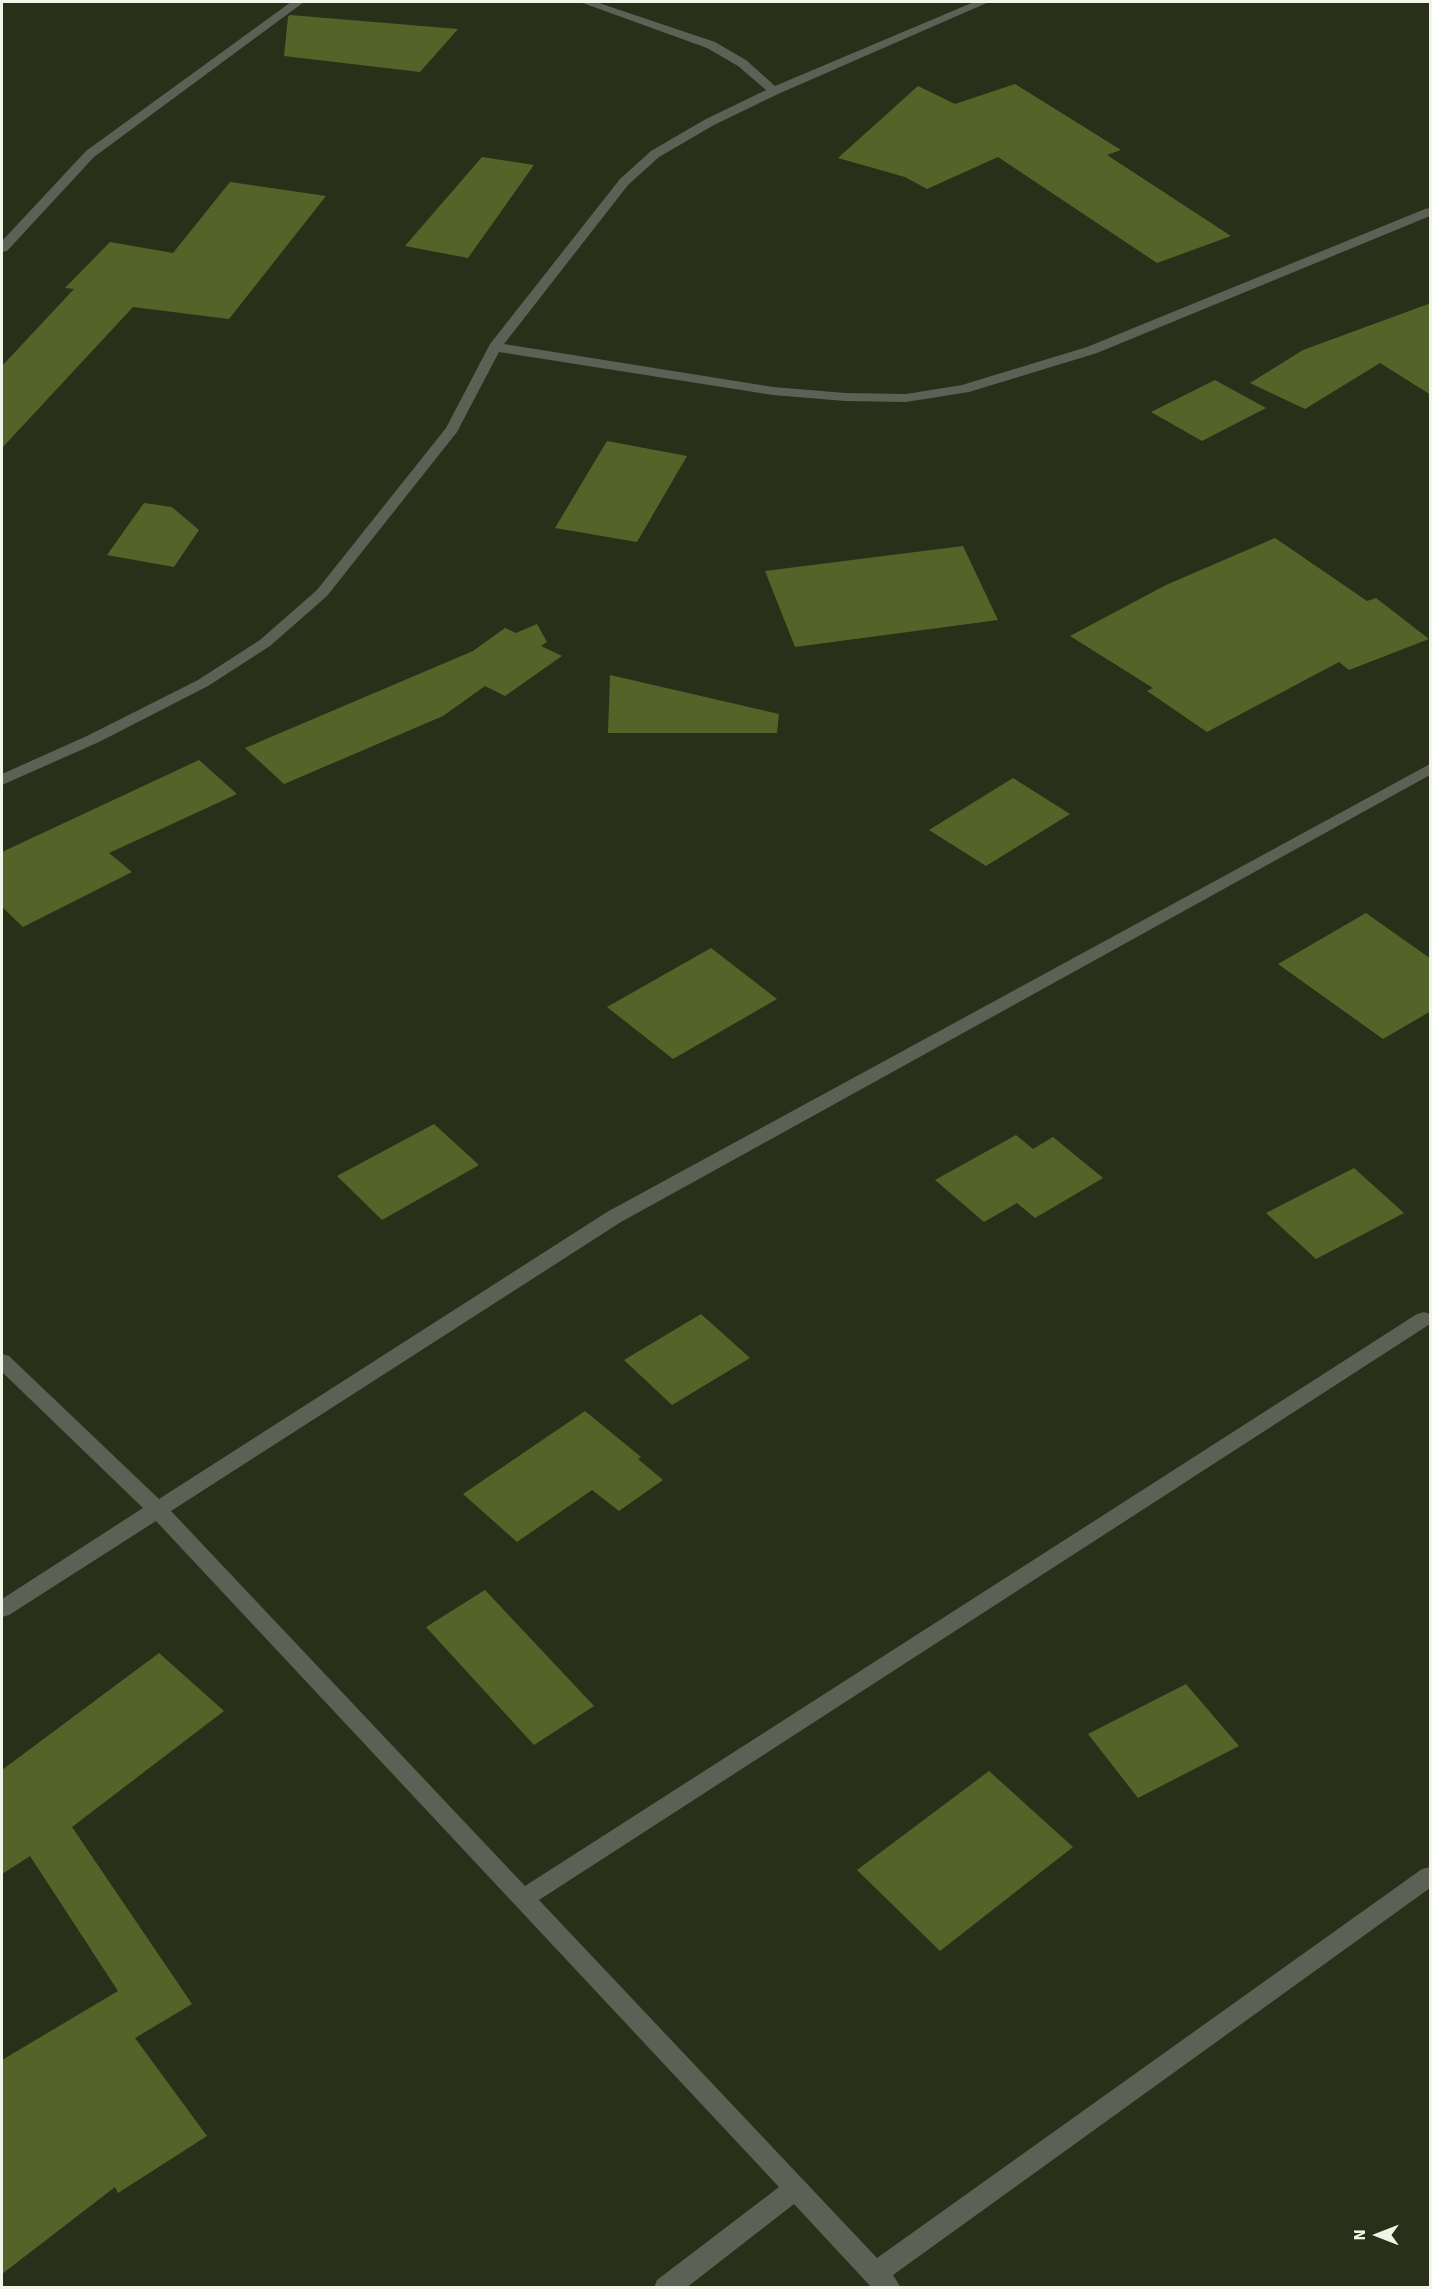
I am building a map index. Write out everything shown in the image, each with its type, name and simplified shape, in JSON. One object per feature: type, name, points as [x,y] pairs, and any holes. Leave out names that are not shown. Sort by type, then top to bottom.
[{"type":"street","points":[[2,245],[90,154],[298,2]]},
{"type":"street","points":[[586,2],[711,45],[742,63],[774,92]]},
{"type":"street","points":[[2,780],[93,739],[202,683],[273,636],[322,593],[452,429],[495,347],[632,175],[656,154],[710,122],[774,92],[983,2]]},
{"type":"street","points":[[495,347],[773,391],[845,397],[906,398],[964,389],[1092,350],[1431,212]]},
{"type":"street","points":[[2,1609],[614,1217],[1431,769]]},
{"type":"street","points":[[524,1898],[1424,1319]]},
{"type":"street","points":[[2,1361],[157,1509],[883,2280],[1431,1876]]},
{"type":"street","points":[[666,2288],[796,2188]]},
{"type":"building","points":[[290,15],[458,29],[420,72],[284,56]]},
{"type":"building","points":[[1015,84],[1121,150],[1107,155],[1231,236],[1157,263],[998,157],[927,189],[905,177],[838,158],[918,86],[955,104]]},
{"type":"building","points":[[482,157],[534,165],[468,258],[405,246]]},
{"type":"building","points":[[230,182],[326,196],[229,319],[133,307],[2,448],[2,366],[74,289],[65,288],[110,242],[173,253]]},
{"type":"building","points":[[1431,303],[1431,395],[1380,363],[1305,409],[1250,383],[1303,350]]},
{"type":"building","points":[[1215,380],[1266,408],[1202,441],[1151,412]]},
{"type":"building","points":[[607,441],[687,456],[637,542],[555,528]]},
{"type":"building","points":[[144,503],[172,507],[199,530],[174,567],[107,555]]},
{"type":"building","points":[[1275,538],[1367,601],[1376,598],[1429,639],[1349,670],[1339,662],[1207,732],[1147,691],[1153,688],[1070,636],[1166,585]]},
{"type":"building","points":[[963,546],[998,620],[795,647],[765,571]]},
{"type":"building","points":[[537,624],[547,642],[541,646],[562,656],[505,696],[485,686],[443,716],[284,784],[245,748],[473,651],[505,628],[516,633]]},
{"type":"building","points":[[610,675],[779,714],[777,733],[608,733]]},
{"type":"building","points":[[199,760],[237,794],[109,853],[132,872],[23,927],[2,907],[2,852]]},
{"type":"building","points":[[1013,778],[1070,814],[986,866],[929,830]]},
{"type":"building","points":[[1366,913],[1431,959],[1431,1011],[1383,1039],[1278,964]]},
{"type":"building","points":[[711,948],[777,999],[673,1059],[607,1007]]},
{"type":"building","points":[[434,1124],[479,1165],[382,1220],[337,1176]]},
{"type":"building","points":[[1016,1135],[1033,1149],[1053,1137],[1103,1178],[1035,1218],[1017,1203],[984,1222],[935,1180]]},
{"type":"building","points":[[1354,1168],[1404,1213],[1316,1259],[1266,1213]]},
{"type":"building","points":[[701,1314],[750,1358],[672,1405],[624,1360]]},
{"type":"building","points":[[585,1411],[641,1457],[638,1459],[663,1480],[619,1511],[592,1490],[517,1542],[463,1494]]},
{"type":"building","points":[[485,1590],[594,1706],[534,1745],[426,1627]]},
{"type":"building","points":[[159,1653],[224,1711],[72,1827],[192,2004],[135,2038],[207,2136],[118,2193],[115,2187],[2,2274],[2,2060],[118,1991],[30,1856],[2,1874],[2,1770]]},
{"type":"building","points":[[1186,1684],[1239,1746],[1138,1798],[1088,1734]]},
{"type":"building","points":[[989,1771],[1073,1847],[940,1951],[857,1870]]}]
